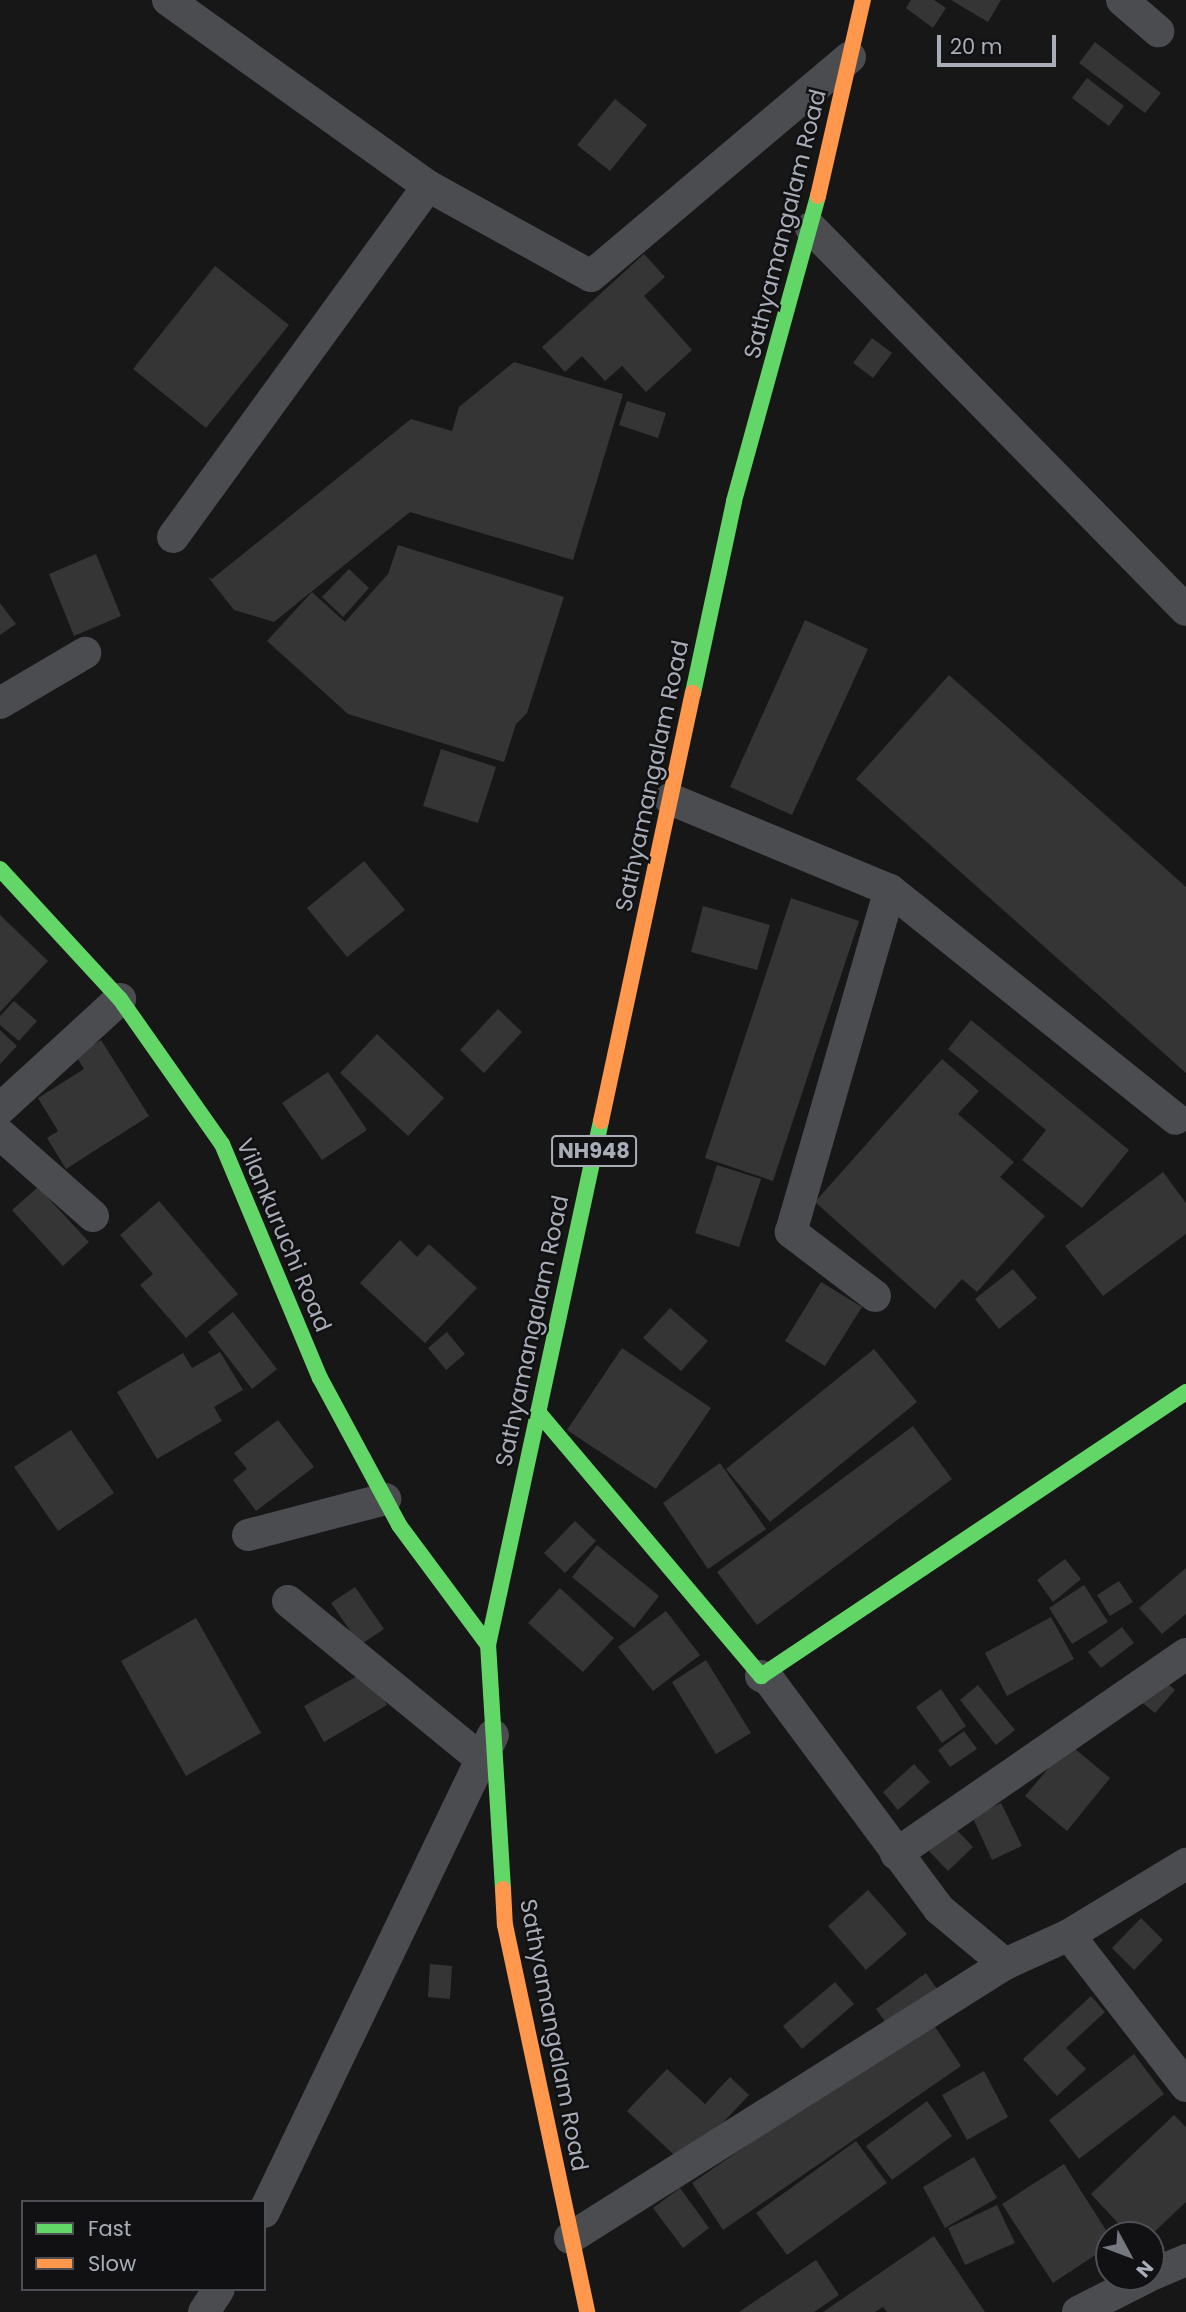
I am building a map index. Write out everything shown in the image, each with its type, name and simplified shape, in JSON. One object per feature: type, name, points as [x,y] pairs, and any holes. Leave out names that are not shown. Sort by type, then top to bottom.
[{"type":"main road","name":"Sathyamangalam Road","points":[[587,2312],[505,1925],[487,1746],[488,1645],[734,501],[811,228],[863,0]]},
{"type":"main road","name":"Vilankuruchi Road","points":[[0,869],[120,999],[222,1144],[320,1378],[399,1525],[488,1645]]},
{"type":"main road","points":[[538,1412],[761,1676],[1186,1392]]},
{"type":"street","points":[[168,0],[428,186],[591,276],[850,57]]},
{"type":"street","points":[[1122,0],[1158,31]]},
{"type":"street","points":[[173,537],[428,186]]},
{"type":"street","points":[[811,228],[1186,610]]},
{"type":"street","points":[[0,703],[85,653]]},
{"type":"street","points":[[670,799],[890,890],[1176,1119]]},
{"type":"street","points":[[875,1296],[791,1232],[890,890]]},
{"type":"street","points":[[0,1109],[120,999]]},
{"type":"street","points":[[0,1134],[93,1216]]},
{"type":"street","points":[[248,1535],[385,1499]]},
{"type":"street","points":[[266,2208],[487,1746],[288,1601]]},
{"type":"street","points":[[896,1854],[1186,1654]]},
{"type":"street","points":[[761,1676],[769,1680],[939,1909],[1004,1964]]},
{"type":"street","points":[[570,2238],[1004,1964],[1069,1935],[1186,1864]]},
{"type":"street","points":[[1069,1935],[1186,2086]]},
{"type":"street","points":[[1165,2269],[1186,2260]]},
{"type":"street","points":[[205,2312],[218,2291]]},
{"type":"street","points":[[1078,2312],[1119,2291]]},
{"type":"building","points":[[911,0],[934,0],[946,8],[933,28],[906,8]]},
{"type":"building","points":[[951,0],[1001,0],[988,22]]},
{"type":"building","points":[[1095,42],[1161,93],[1145,113],[1079,63]]},
{"type":"building","points":[[1087,78],[1124,106],[1109,126],[1072,98]]},
{"type":"building","points":[[615,99],[647,125],[610,171],[577,145]]},
{"type":"building","points":[[644,254],[665,277],[644,296],[692,350],[646,392],[622,366],[605,381],[582,356],[565,372],[542,347]]},
{"type":"building","points":[[215,266],[289,325],[206,428],[133,369]]},
{"type":"building","points":[[872,338],[892,353],[873,378],[853,363]]},
{"type":"building","points":[[514,362],[623,394],[573,560],[410,512],[274,622],[234,610],[208,577],[212,579],[411,419],[452,431],[459,407]]},
{"type":"building","points":[[627,401],[666,413],[658,438],[619,425]]},
{"type":"building","points":[[398,545],[564,597],[527,713],[516,724],[504,762],[348,714],[267,641],[312,592],[345,622],[388,574]]},
{"type":"building","points":[[96,554],[121,616],[74,636],[49,574]]},
{"type":"building","points":[[349,569],[369,588],[343,617],[322,597]]},
{"type":"building","points":[[0,603],[16,624],[0,635]]},
{"type":"building","points":[[805,620],[868,649],[792,815],[730,787]]},
{"type":"building","points":[[949,675],[1186,887],[1186,1073],[856,779]]},
{"type":"building","points":[[441,749],[496,767],[478,823],[423,806]]},
{"type":"building","points":[[364,861],[405,910],[347,957],[307,908]]},
{"type":"building","points":[[791,898],[859,921],[773,1181],[705,1158]]},
{"type":"building","points":[[703,906],[770,925],[757,970],[691,952]]},
{"type":"building","points":[[0,915],[48,961],[0,1012]]},
{"type":"building","points":[[14,1001],[37,1021],[19,1041],[0,1025],[0,1016]]},
{"type":"building","points":[[498,1009],[522,1032],[484,1073],[460,1050]]},
{"type":"building","points":[[971,1020],[1129,1150],[1082,1208],[1022,1160],[1046,1130],[948,1049]]},
{"type":"building","points":[[0,1030],[17,1046],[0,1064]]},
{"type":"building","points":[[377,1034],[444,1098],[408,1136],[340,1073]]},
{"type":"building","points":[[101,1040],[149,1116],[66,1169],[47,1138],[58,1131],[38,1098],[84,1069],[76,1056]]},
{"type":"building","points":[[942,1059],[979,1091],[958,1114],[1014,1162],[1000,1177],[1045,1216],[977,1292],[962,1279],[935,1309],[815,1202]]},
{"type":"building","points":[[328,1072],[367,1130],[322,1160],[282,1103]]},
{"type":"building","points":[[717,1165],[761,1179],[739,1247],[695,1233]]},
{"type":"building","points":[[1163,1172],[1186,1203],[1186,1234],[1103,1296],[1065,1246]]},
{"type":"building","points":[[38,1187],[89,1242],[63,1266],[12,1210]]},
{"type":"building","points":[[159,1201],[238,1294],[186,1338],[140,1285],[153,1274],[120,1235]]},
{"type":"building","points":[[400,1240],[417,1257],[429,1244],[477,1288],[425,1343],[360,1283]]},
{"type":"building","points":[[1013,1269],[1037,1298],[999,1329],[975,1299]]},
{"type":"building","points":[[821,1282],[862,1307],[825,1366],[785,1341]]},
{"type":"building","points":[[670,1308],[708,1341],[681,1371],[643,1338]]},
{"type":"building","points":[[233,1312],[277,1369],[252,1389],[208,1332]]},
{"type":"building","points":[[447,1332],[465,1354],[446,1370],[428,1348]]},
{"type":"building","points":[[622,1348],[711,1408],[656,1489],[567,1430]]},
{"type":"building","points":[[874,1349],[917,1402],[770,1522],[726,1469]]},
{"type":"building","points":[[220,1352],[243,1390],[214,1407],[222,1421],[157,1459],[117,1392],[183,1353],[192,1368]]},
{"type":"building","points":[[278,1420],[314,1467],[256,1511],[233,1480],[247,1469],[234,1453]]},
{"type":"building","points":[[913,1426],[952,1479],[757,1625],[717,1572]]},
{"type":"building","points":[[71,1430],[114,1493],[58,1531],[14,1467]]},
{"type":"building","points":[[720,1463],[766,1529],[708,1569],[663,1503]]},
{"type":"building","points":[[575,1521],[596,1541],[565,1573],[544,1553]]},
{"type":"building","points":[[597,1545],[659,1596],[634,1628],[572,1577]]},
{"type":"building","points":[[1065,1559],[1081,1579],[1053,1602],[1037,1580]]},
{"type":"building","points":[[1186,1568],[1186,1614],[1162,1634],[1139,1608]]},
{"type":"building","points":[[1119,1581],[1133,1602],[1110,1616],[1097,1595]]},
{"type":"building","points":[[1084,1585],[1108,1622],[1072,1644],[1049,1608]]},
{"type":"building","points":[[355,1587],[384,1629],[360,1645],[331,1603]]},
{"type":"building","points":[[560,1588],[614,1638],[583,1672],[528,1623]]},
{"type":"building","points":[[666,1611],[700,1655],[653,1691],[618,1647]]},
{"type":"building","points":[[1051,1617],[1074,1659],[1007,1696],[985,1653]]},
{"type":"building","points":[[196,1618],[261,1733],[186,1776],[121,1661]]},
{"type":"building","points":[[1122,1627],[1134,1643],[1101,1668],[1088,1652]]},
{"type":"building","points":[[706,1660],[751,1733],[716,1754],[672,1682]]},
{"type":"building","points":[[368,1670],[387,1705],[324,1742],[304,1706]]},
{"type":"building","points":[[1161,1677],[1175,1690],[1155,1713],[1140,1701]]},
{"type":"building","points":[[978,1685],[1015,1730],[996,1745],[960,1700]]},
{"type":"building","points":[[941,1689],[966,1726],[942,1743],[916,1707]]},
{"type":"building","points":[[964,1731],[977,1749],[950,1767],[938,1750]]},
{"type":"building","points":[[1069,1744],[1110,1778],[1067,1831],[1025,1796]]},
{"type":"building","points":[[914,1764],[930,1782],[898,1810],[883,1792]]},
{"type":"building","points":[[1001,1803],[1022,1846],[992,1860],[972,1816]]},
{"type":"building","points":[[954,1827],[973,1847],[948,1871],[929,1851]]},
{"type":"building","points":[[868,1890],[907,1934],[866,1970],[828,1926]]},
{"type":"building","points":[[1141,1918],[1163,1940],[1134,1970],[1112,1948]]},
{"type":"building","points":[[430,1964],[452,1966],[450,1999],[428,1997]]},
{"type":"building","points":[[926,1973],[941,1995],[891,2030],[876,2009]]},
{"type":"building","points":[[835,1982],[854,2004],[802,2049],[783,2026]]},
{"type":"building","points":[[1091,1996],[1105,2012],[1066,2048],[1086,2069],[1057,2096],[1023,2059]]},
{"type":"building","points":[[930,2019],[961,2066],[723,2230],[692,2183]]},
{"type":"building","points":[[1134,2054],[1164,2094],[1079,2159],[1049,2120]]},
{"type":"building","points":[[667,2069],[705,2104],[730,2077],[749,2095],[684,2164],[627,2111]]},
{"type":"building","points":[[984,2071],[1008,2117],[967,2140],[942,2095]]},
{"type":"building","points":[[927,2101],[952,2136],[892,2180],[866,2146]]},
{"type":"building","points":[[1174,2115],[1186,2127],[1186,2202],[1165,2222],[1116,2221],[1091,2194]]},
{"type":"building","points":[[856,2141],[887,2183],[787,2255],[756,2213]]},
{"type":"building","points":[[974,2157],[997,2198],[945,2228],[923,2187]]},
{"type":"building","points":[[1064,2164],[1100,2221],[1095,2221],[1095,2255],[1053,2283],[1002,2204]]},
{"type":"building","points":[[680,2188],[709,2228],[683,2248],[653,2208]]},
{"type":"building","points":[[997,2205],[1015,2243],[965,2265],[948,2228]]},
{"type":"building","points":[[934,2236],[985,2312],[887,2312],[883,2307],[875,2312],[823,2312]]},
{"type":"building","points":[[816,2260],[839,2295],[814,2312],[739,2312]]},
{"type":"traffic: fast","points":[[693,693],[734,501],[818,196]]},
{"type":"traffic: fast","points":[[0,869],[120,999],[222,1144],[320,1378],[399,1525],[488,1645]]},
{"type":"traffic: fast","points":[[503,1889],[488,1645],[601,1121]]},
{"type":"traffic: fast","points":[[538,1412],[761,1676],[1186,1392]]},
{"type":"traffic: slow","points":[[818,196],[863,0]]},
{"type":"traffic: slow","points":[[601,1121],[693,693]]},
{"type":"traffic: slow","points":[[503,1889],[505,1925],[587,2312]]}]
